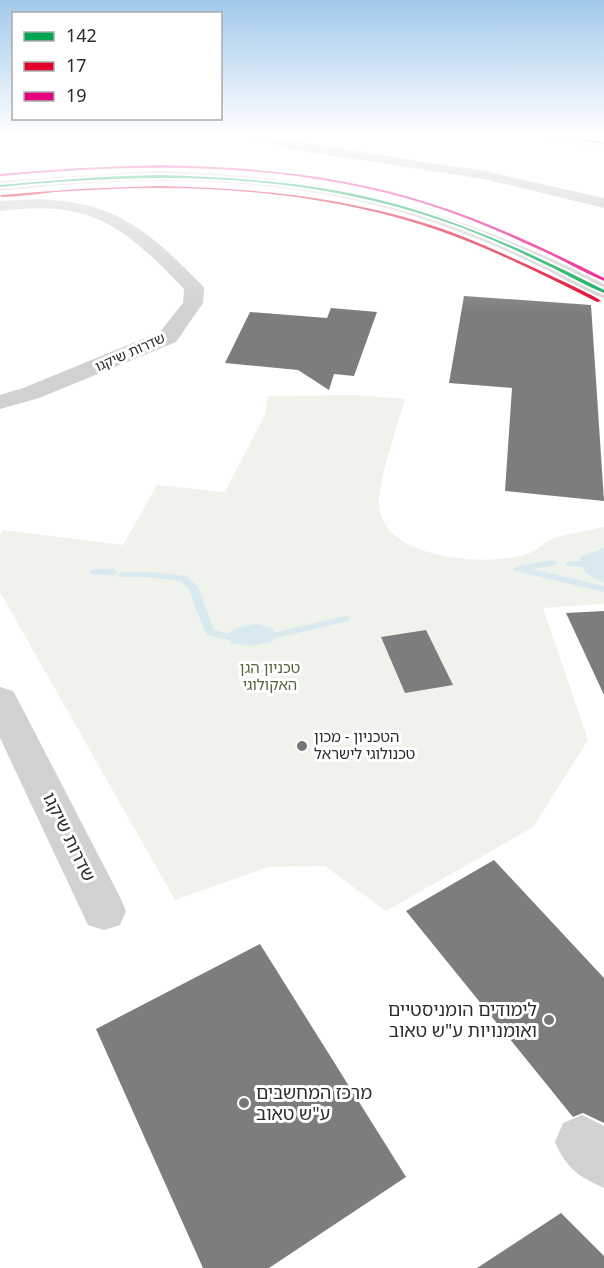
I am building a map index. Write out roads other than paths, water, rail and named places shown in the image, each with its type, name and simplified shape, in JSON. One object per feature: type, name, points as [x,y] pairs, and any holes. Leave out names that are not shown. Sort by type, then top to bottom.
[{"type":"main road","points":[[571,195],[604,203]]},
{"type":"street","points":[[348,195],[399,206],[471,231],[569,273],[604,292]]},
{"type":"street","name":"שדרות שיקגו","points":[[0,206],[64,205],[103,213],[162,256],[194,288],[193,303],[168,337],[31,393],[0,402]]},
{"type":"street","name":"שדרות שיקגו","points":[[0,700],[104,911]]},
{"type":"waterway","points":[[524,568],[552,563]]},
{"type":"waterway","points":[[570,564],[581,564]]},
{"type":"waterway","points":[[518,569],[604,589]]},
{"type":"waterway","points":[[94,572],[113,572]]},
{"type":"waterway","points":[[123,575],[142,575]]},
{"type":"waterway","points":[[149,575],[184,578],[193,587],[210,633],[229,637]]},
{"type":"waterway","points":[[276,635],[345,619]]},
{"type":"place","name":"הטכניון - מכון טכנולוגי לישראל","points":[[302,746]]},
{"type":"place","name":"לימודים הומניסטיים ואומנויות ע\"ש טאוב","points":[[549,1020]]},
{"type":"place","name":"מרכז המחשבים ע\"ש טאוב","points":[[244,1103]]},
{"type":"park label","name":"טכניון הגן האקולוגי","points":[[270,676]]}]
